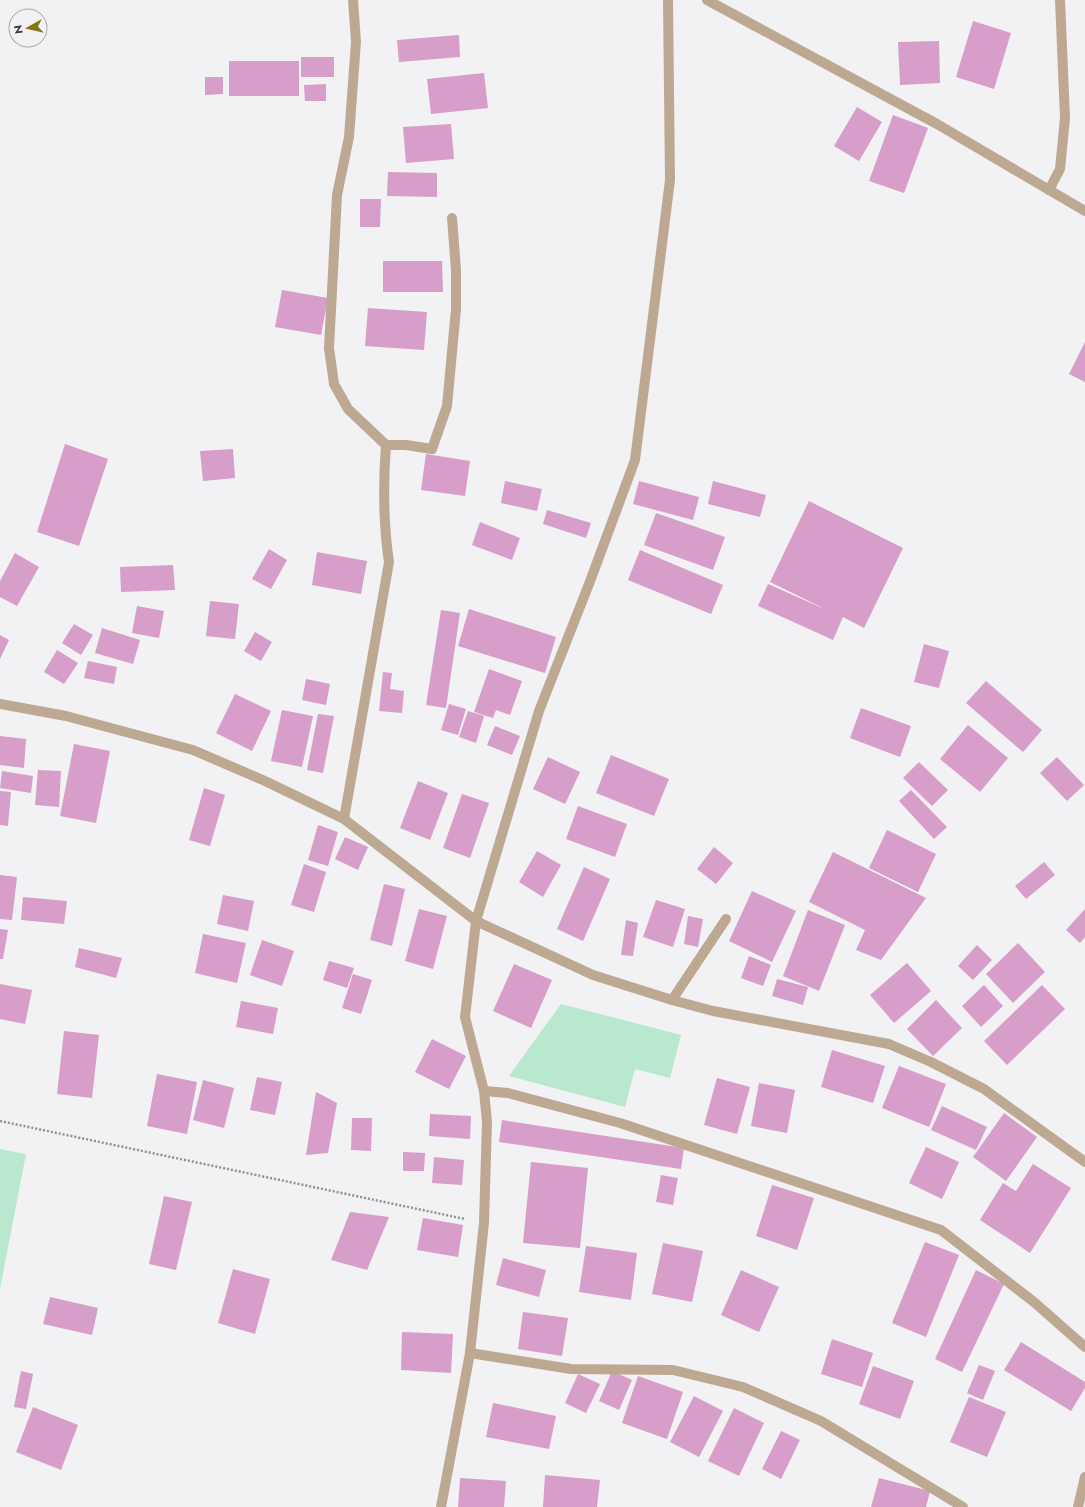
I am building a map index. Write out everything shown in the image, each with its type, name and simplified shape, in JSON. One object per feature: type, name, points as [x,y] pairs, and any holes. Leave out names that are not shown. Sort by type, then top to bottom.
[{"type":"street","points":[[353,0],[356,42],[355,58],[349,137],[337,195],[328,348],[334,384],[348,409],[386,445],[406,445],[432,449],[447,406],[456,309],[456,270],[452,218]]},
{"type":"street","points":[[441,1507],[470,1353],[484,1223],[487,1122],[484,1091],[465,1016],[476,921],[539,711],[589,584],[635,460],[670,180],[668,0]]},
{"type":"street","points":[[707,0],[937,124],[1085,211]]},
{"type":"street","points":[[1049,190],[1060,169],[1065,118],[1060,0]]},
{"type":"street","points":[[344,819],[389,562],[384,526],[383,483],[386,445]]},
{"type":"street","points":[[0,704],[66,716],[193,750],[265,781],[344,819],[476,921],[593,975],[672,1000],[714,1010],[889,1044],[931,1062],[984,1089],[1085,1162]]},
{"type":"street","points":[[672,1000],[726,919]]},
{"type":"street","points":[[484,1091],[508,1093],[620,1123],[941,1230],[1034,1302],[1085,1347]]},
{"type":"street","points":[[470,1353],[571,1369],[673,1370],[743,1387],[821,1421],[963,1507]]},
{"type":"street","points":[[1078,1507],[1085,1477]]},
{"type":"path","points":[[0,1121],[484,1223]]},
{"type":"green space","points":[[561,1004],[681,1035],[670,1078],[635,1069],[625,1107],[509,1076]]},
{"type":"green space","points":[[0,1149],[26,1154],[0,1289]]},
{"type":"building","points":[[973,21],[1011,33],[994,89],[956,77]]},
{"type":"building","points":[[459,35],[460,57],[399,62],[397,40]]},
{"type":"building","points":[[939,41],[940,83],[900,85],[898,42]]},
{"type":"building","points":[[301,57],[334,57],[334,77],[301,77]]},
{"type":"building","points":[[229,61],[299,61],[299,96],[229,96]]},
{"type":"building","points":[[484,73],[488,108],[431,114],[427,79]]},
{"type":"building","points":[[205,77],[223,77],[223,94],[205,95]]},
{"type":"building","points":[[326,84],[326,101],[305,101],[304,85]]},
{"type":"building","points":[[857,107],[882,122],[859,161],[834,146]]},
{"type":"building","points":[[893,115],[928,128],[904,193],[869,181]]},
{"type":"building","points":[[451,124],[454,159],[406,163],[403,127]]},
{"type":"building","points":[[388,172],[437,173],[437,197],[387,196]]},
{"type":"building","points":[[360,199],[381,199],[380,227],[360,227]]},
{"type":"building","points":[[383,261],[442,261],[443,292],[383,292]]},
{"type":"building","points":[[282,290],[328,298],[321,335],[275,327]]},
{"type":"building","points":[[368,308],[427,312],[424,350],[365,346]]},
{"type":"building","points":[[1085,342],[1085,382],[1069,374]]},
{"type":"building","points":[[65,444],[108,459],[79,546],[37,532]]},
{"type":"building","points":[[233,449],[235,478],[203,481],[200,451]]},
{"type":"building","points":[[426,454],[470,461],[465,496],[421,490]]},
{"type":"building","points":[[505,481],[542,489],[537,511],[501,503]]},
{"type":"building","points":[[639,481],[699,497],[693,520],[633,504]]},
{"type":"building","points":[[713,481],[766,495],[760,517],[708,504]]},
{"type":"building","points":[[809,501],[903,548],[864,628],[843,617],[833,640],[758,606],[768,584],[829,611],[770,582]]},
{"type":"building","points":[[547,510],[591,523],[586,538],[543,524]]},
{"type":"building","points":[[656,513],[725,537],[713,570],[644,545]]},
{"type":"building","points":[[480,522],[520,538],[512,560],[472,545]]},
{"type":"building","points":[[269,549],[287,560],[271,589],[252,579]]},
{"type":"building","points":[[640,550],[723,585],[711,614],[628,580]]},
{"type":"building","points":[[317,552],[367,561],[361,594],[312,585]]},
{"type":"building","points":[[15,553],[39,567],[17,606],[0,597],[0,581]]},
{"type":"building","points":[[173,565],[175,590],[121,592],[120,567]]},
{"type":"building","points":[[210,601],[239,604],[235,639],[206,636]]},
{"type":"building","points":[[137,606],[164,611],[159,638],[132,633]]},
{"type":"building","points":[[469,609],[556,637],[545,673],[458,646]]},
{"type":"building","points":[[441,610],[460,613],[446,708],[426,705]]},
{"type":"building","points":[[74,624],[93,635],[81,655],[62,643]]},
{"type":"building","points":[[102,628],[140,640],[133,664],[95,653]]},
{"type":"building","points":[[255,632],[272,642],[261,661],[244,651]]},
{"type":"building","points":[[0,635],[9,640],[0,659]]},
{"type":"building","points":[[924,644],[949,651],[939,688],[914,682]]},
{"type":"building","points":[[57,650],[78,663],[64,684],[44,672]]},
{"type":"building","points":[[88,661],[117,667],[114,684],[84,678]]},
{"type":"building","points":[[489,669],[522,681],[510,715],[496,710],[493,718],[474,712]]},
{"type":"building","points":[[383,672],[392,673],[390,689],[404,691],[402,713],[379,711]]},
{"type":"building","points":[[306,679],[330,684],[326,705],[302,700]]},
{"type":"building","points":[[986,681],[1042,730],[1023,752],[966,703]]},
{"type":"building","points":[[235,694],[271,711],[252,751],[216,733]]},
{"type":"building","points":[[449,704],[466,709],[458,735],[441,730]]},
{"type":"building","points":[[861,708],[911,726],[900,757],[850,738]]},
{"type":"building","points":[[282,710],[313,716],[302,767],[271,761]]},
{"type":"building","points":[[468,711],[484,716],[476,743],[459,737]]},
{"type":"building","points":[[318,714],[334,716],[323,773],[307,770]]},
{"type":"building","points":[[968,725],[1008,758],[980,792],[940,759]]},
{"type":"building","points":[[495,726],[520,736],[512,755],[487,745]]},
{"type":"building","points":[[0,736],[26,739],[24,768],[0,765]]},
{"type":"building","points":[[74,744],[110,751],[96,823],[60,816]]},
{"type":"building","points":[[611,755],[669,779],[654,816],[596,793]]},
{"type":"building","points":[[548,757],[580,772],[565,804],[533,789]]},
{"type":"building","points":[[1057,757],[1084,785],[1067,801],[1040,773]]},
{"type":"building","points":[[919,762],[948,790],[932,806],[903,778]]},
{"type":"building","points":[[38,770],[61,771],[59,807],[35,805]]},
{"type":"building","points":[[2,771],[33,776],[31,793],[0,788]]},
{"type":"building","points":[[418,781],[448,793],[430,840],[400,828]]},
{"type":"building","points":[[204,788],[225,795],[210,846],[189,840]]},
{"type":"building","points":[[911,790],[947,827],[934,839],[899,801]]},
{"type":"building","points":[[0,791],[11,792],[8,826],[0,825]]},
{"type":"building","points":[[462,794],[489,803],[470,858],[443,848]]},
{"type":"building","points":[[578,806],[627,824],[615,857],[566,839]]},
{"type":"building","points":[[318,825],[338,832],[328,866],[308,860]]},
{"type":"building","points":[[887,830],[936,854],[918,892],[869,868]]},
{"type":"building","points":[[345,837],[368,847],[358,870],[335,859]]},
{"type":"building","points":[[714,847],[733,863],[716,884],[697,869]]},
{"type":"building","points":[[537,851],[561,865],[543,897],[519,882]]},
{"type":"building","points":[[833,852],[926,898],[881,960],[856,950],[865,930],[809,902]]},
{"type":"building","points":[[1044,862],[1055,875],[1026,899],[1015,886]]},
{"type":"building","points":[[304,864],[326,872],[314,912],[291,905]]},
{"type":"building","points":[[584,867],[610,879],[583,941],[557,929]]},
{"type":"building","points":[[0,875],[17,877],[12,920],[0,919]]},
{"type":"building","points":[[384,884],[405,889],[392,946],[370,940]]},
{"type":"building","points":[[752,891],[796,911],[772,962],[729,941]]},
{"type":"building","points":[[223,895],[254,901],[248,931],[217,924]]},
{"type":"building","points":[[23,897],[67,901],[64,924],[21,920]]},
{"type":"building","points":[[656,900],[685,909],[673,947],[643,937]]},
{"type":"building","points":[[419,909],[447,916],[433,969],[405,961]]},
{"type":"building","points":[[1085,909],[1085,937],[1080,943],[1066,930]]},
{"type":"building","points":[[808,910],[845,925],[819,991],[783,976]]},
{"type":"building","points":[[688,916],[703,919],[698,947],[684,944]]},
{"type":"building","points":[[626,920],[638,923],[633,956],[621,955]]},
{"type":"building","points":[[0,929],[8,930],[3,959],[0,959]]},
{"type":"building","points":[[203,934],[246,943],[237,983],[195,973]]},
{"type":"building","points":[[262,940],[294,951],[282,986],[250,975]]},
{"type":"building","points":[[1018,943],[1045,972],[1013,1003],[986,974]]},
{"type":"building","points":[[977,945],[992,960],[973,980],[958,966]]},
{"type":"building","points":[[79,948],[122,958],[116,978],[75,967]]},
{"type":"building","points":[[749,956],[771,965],[763,986],[741,978]]},
{"type":"building","points":[[329,961],[354,968],[347,988],[323,980]]},
{"type":"building","points":[[907,963],[931,991],[894,1023],[870,995]]},
{"type":"building","points":[[514,964],[552,980],[531,1028],[493,1011]]},
{"type":"building","points":[[353,974],[372,980],[361,1014],[342,1008]]},
{"type":"building","points":[[777,979],[808,987],[803,1005],[772,996]]},
{"type":"building","points":[[0,984],[32,990],[25,1024],[0,1019]]},
{"type":"building","points":[[984,985],[1003,1006],[981,1027],[962,1006]]},
{"type":"building","points":[[1042,985],[1065,1009],[1007,1065],[984,1041]]},
{"type":"building","points":[[936,1000],[962,1028],[933,1056],[907,1029]]},
{"type":"building","points":[[241,1001],[278,1008],[273,1034],[236,1027]]},
{"type":"building","points":[[64,1031],[99,1035],[92,1098],[57,1094]]},
{"type":"building","points":[[432,1039],[466,1056],[449,1089],[415,1072]]},
{"type":"building","points":[[832,1050],[885,1066],[873,1103],[821,1087]]},
{"type":"building","points":[[899,1066],[946,1084],[929,1127],[882,1108]]},
{"type":"building","points":[[157,1074],[197,1082],[187,1134],[147,1126]]},
{"type":"building","points":[[257,1077],[282,1082],[275,1115],[250,1110]]},
{"type":"building","points":[[717,1078],[750,1087],[737,1134],[704,1125]]},
{"type":"building","points":[[203,1080],[234,1088],[224,1128],[193,1120]]},
{"type":"building","points":[[759,1083],[795,1090],[787,1133],[751,1126]]},
{"type":"building","points":[[316,1092],[337,1103],[328,1153],[306,1155]]},
{"type":"building","points":[[942,1106],[987,1127],[976,1150],[931,1130]]},
{"type":"building","points":[[1004,1113],[1037,1137],[1006,1181],[973,1157]]},
{"type":"building","points":[[430,1114],[471,1116],[470,1139],[429,1136]]},
{"type":"building","points":[[352,1118],[372,1118],[371,1151],[351,1150]]},
{"type":"building","points":[[502,1120],[684,1148],[681,1169],[499,1142]]},
{"type":"building","points":[[926,1147],[959,1162],[942,1199],[909,1183]]},
{"type":"building","points":[[403,1152],[425,1153],[424,1171],[403,1171]]},
{"type":"building","points":[[434,1157],[464,1160],[462,1185],[432,1183]]},
{"type":"building","points":[[531,1162],[588,1168],[580,1248],[523,1243]]},
{"type":"building","points":[[1033,1164],[1071,1188],[1030,1253],[980,1220],[1003,1183],[1016,1191]]},
{"type":"building","points":[[661,1175],[678,1178],[673,1205],[656,1202]]},
{"type":"building","points":[[772,1185],[814,1198],[797,1250],[756,1236]]},
{"type":"building","points":[[164,1196],[192,1202],[176,1270],[149,1264]]},
{"type":"building","points":[[350,1212],[389,1217],[367,1270],[331,1260]]},
{"type":"building","points":[[423,1218],[463,1225],[458,1257],[417,1250]]},
{"type":"building","points":[[925,1242],[959,1255],[926,1337],[892,1323]]},
{"type":"building","points":[[663,1243],[703,1251],[692,1302],[652,1294]]},
{"type":"building","points":[[586,1246],[637,1253],[631,1300],[579,1292]]},
{"type":"building","points":[[503,1258],[546,1270],[539,1297],[496,1285]]},
{"type":"building","points":[[233,1269],[270,1279],[255,1334],[218,1323]]},
{"type":"building","points":[[741,1270],[779,1287],[759,1332],[721,1315]]},
{"type":"building","points":[[976,1270],[1004,1284],[962,1372],[935,1359]]},
{"type":"building","points":[[50,1297],[98,1308],[92,1335],[43,1324]]},
{"type":"building","points":[[523,1312],[568,1318],[562,1356],[518,1349]]},
{"type":"building","points":[[402,1332],[453,1334],[451,1373],[401,1370]]},
{"type":"building","points":[[832,1339],[873,1353],[862,1387],[821,1374]]},
{"type":"building","points":[[1021,1342],[1085,1382],[1085,1388],[1071,1411],[1004,1370]]},
{"type":"building","points":[[979,1365],[995,1371],[983,1400],[967,1393]]},
{"type":"building","points":[[873,1366],[914,1381],[900,1419],[859,1404]]},
{"type":"building","points":[[21,1371],[33,1374],[26,1409],[14,1407]]},
{"type":"building","points":[[612,1371],[632,1380],[619,1410],[599,1401]]},
{"type":"building","points":[[578,1374],[600,1384],[586,1413],[565,1403]]},
{"type":"building","points":[[638,1376],[683,1392],[667,1439],[622,1423]]},
{"type":"building","points":[[694,1396],[723,1411],[699,1457],[670,1442]]},
{"type":"building","points":[[969,1397],[1006,1412],[987,1457],[950,1442]]},
{"type":"building","points":[[493,1403],[556,1416],[549,1449],[486,1437]]},
{"type":"building","points":[[33,1407],[78,1425],[61,1470],[16,1452]]},
{"type":"building","points":[[734,1408],[764,1423],[739,1476],[708,1461]]},
{"type":"building","points":[[781,1431],[800,1440],[781,1479],[762,1469]]},
{"type":"building","points":[[545,1475],[600,1480],[597,1507],[543,1507]]},
{"type":"building","points":[[460,1478],[506,1481],[504,1507],[458,1507]]},
{"type":"building","points":[[879,1478],[930,1491],[926,1507],[871,1507]]}]
